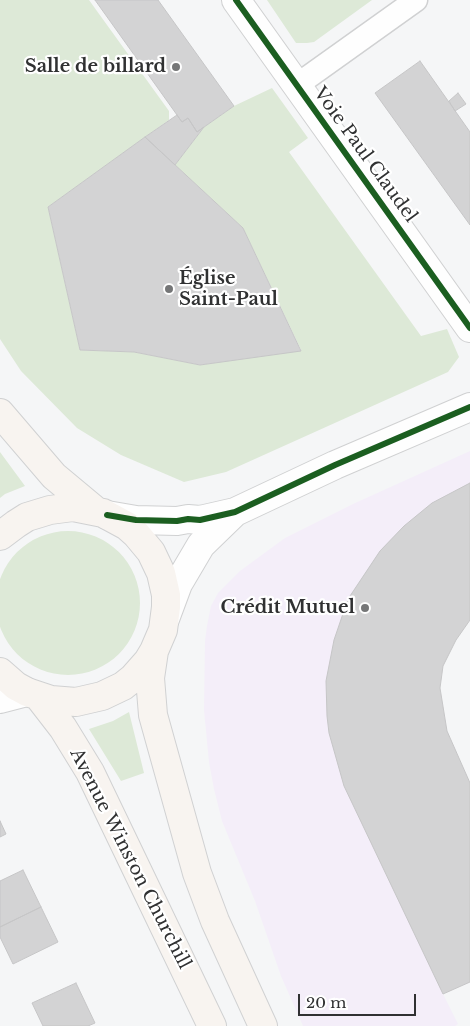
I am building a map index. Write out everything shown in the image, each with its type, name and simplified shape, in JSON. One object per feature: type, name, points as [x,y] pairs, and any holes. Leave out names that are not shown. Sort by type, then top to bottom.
[{"type":"main road","points":[[0,413],[54,476],[101,513]]},
{"type":"main road","points":[[0,536],[16,524],[38,512],[73,508],[101,513],[117,520],[136,534],[154,557],[166,595],[163,630],[154,651],[133,678],[123,686],[102,696],[76,702],[64,702],[33,694],[16,686],[0,672]]},
{"type":"main road","points":[[154,651],[150,678],[153,715],[197,873],[215,921],[263,1026]]},
{"type":"main road","name":"Avenue Winston Churchill","points":[[33,694],[63,728],[90,772],[212,1026]]},
{"type":"street","name":"Voie Paul Claudel","points":[[236,0],[470,328]]},
{"type":"street","points":[[101,513],[136,520],[162,522],[188,519],[200,520],[235,512],[335,465],[470,407]]},
{"type":"street","points":[[165,619],[178,584],[201,545],[235,512]]},
{"type":"street","points":[[0,699],[33,694]]},
{"type":"lane","points":[[296,84],[416,0]]},
{"type":"shaded area","points":[[470,451],[470,620],[456,639],[443,666],[440,688],[447,731],[470,783],[470,982],[443,994],[458,1024],[455,1026],[303,1026],[281,976],[255,901],[222,821],[214,789],[209,762],[204,710],[205,641],[211,606],[218,593],[240,571],[285,538],[353,504]]},
{"type":"green space","points":[[0,0],[89,0],[169,111],[169,120],[48,207],[80,350],[134,352],[200,365],[301,350],[243,228],[175,165],[204,127],[234,106],[272,88],[308,138],[289,152],[421,336],[447,329],[459,357],[448,372],[226,472],[184,482],[121,455],[77,428],[21,371],[0,339]]},
{"type":"green space","points":[[267,0],[372,0],[314,42],[296,43]]},
{"type":"green space","points":[[0,452],[25,486],[0,498]]},
{"type":"green space","points":[[68,531],[96,536],[119,552],[135,575],[140,603],[135,631],[119,654],[96,670],[68,675],[40,670],[17,654],[1,631],[-4,603],[1,575],[17,552],[40,536]]},
{"type":"green space","points":[[129,712],[144,773],[121,781],[89,729],[113,721]]},
{"type":"building","points":[[95,0],[158,0],[234,106],[197,132],[188,118],[182,122]]},
{"type":"building","points":[[420,61],[470,132],[470,225],[375,93]]},
{"type":"building","points":[[458,93],[466,104],[455,111],[449,101]]},
{"type":"building","points":[[177,115],[182,122],[188,118],[197,132],[204,127],[175,165],[145,137]]},
{"type":"building","name":"Église Saint-Paul","points":[[145,137],[243,228],[301,351],[200,365],[134,352],[80,350],[48,207]]},
{"type":"building","points":[[470,483],[470,620],[456,640],[443,666],[440,688],[447,731],[470,783],[470,982],[443,994],[344,786],[329,733],[326,681],[334,640],[348,599],[380,551],[404,526],[432,503]]},
{"type":"building","points":[[0,821],[6,834],[0,837]]},
{"type":"building","points":[[23,870],[41,907],[0,927],[0,881]]},
{"type":"building","points":[[41,907],[58,942],[13,964],[0,937],[0,927]]},
{"type":"building","points":[[76,983],[95,1023],[88,1026],[43,1026],[32,1003]]},
{"type":"cycle path","points":[[236,0],[470,328]]},
{"type":"cycle path","points":[[107,515],[136,520],[177,521],[188,519],[200,520],[235,512],[335,465],[470,407]]},
{"type":"place","name":"Salle de billard","points":[[176,67]]},
{"type":"place","name":"Église Saint-Paul","points":[[169,289]]},
{"type":"place","name":"Crédit Mutuel","points":[[365,608]]}]
